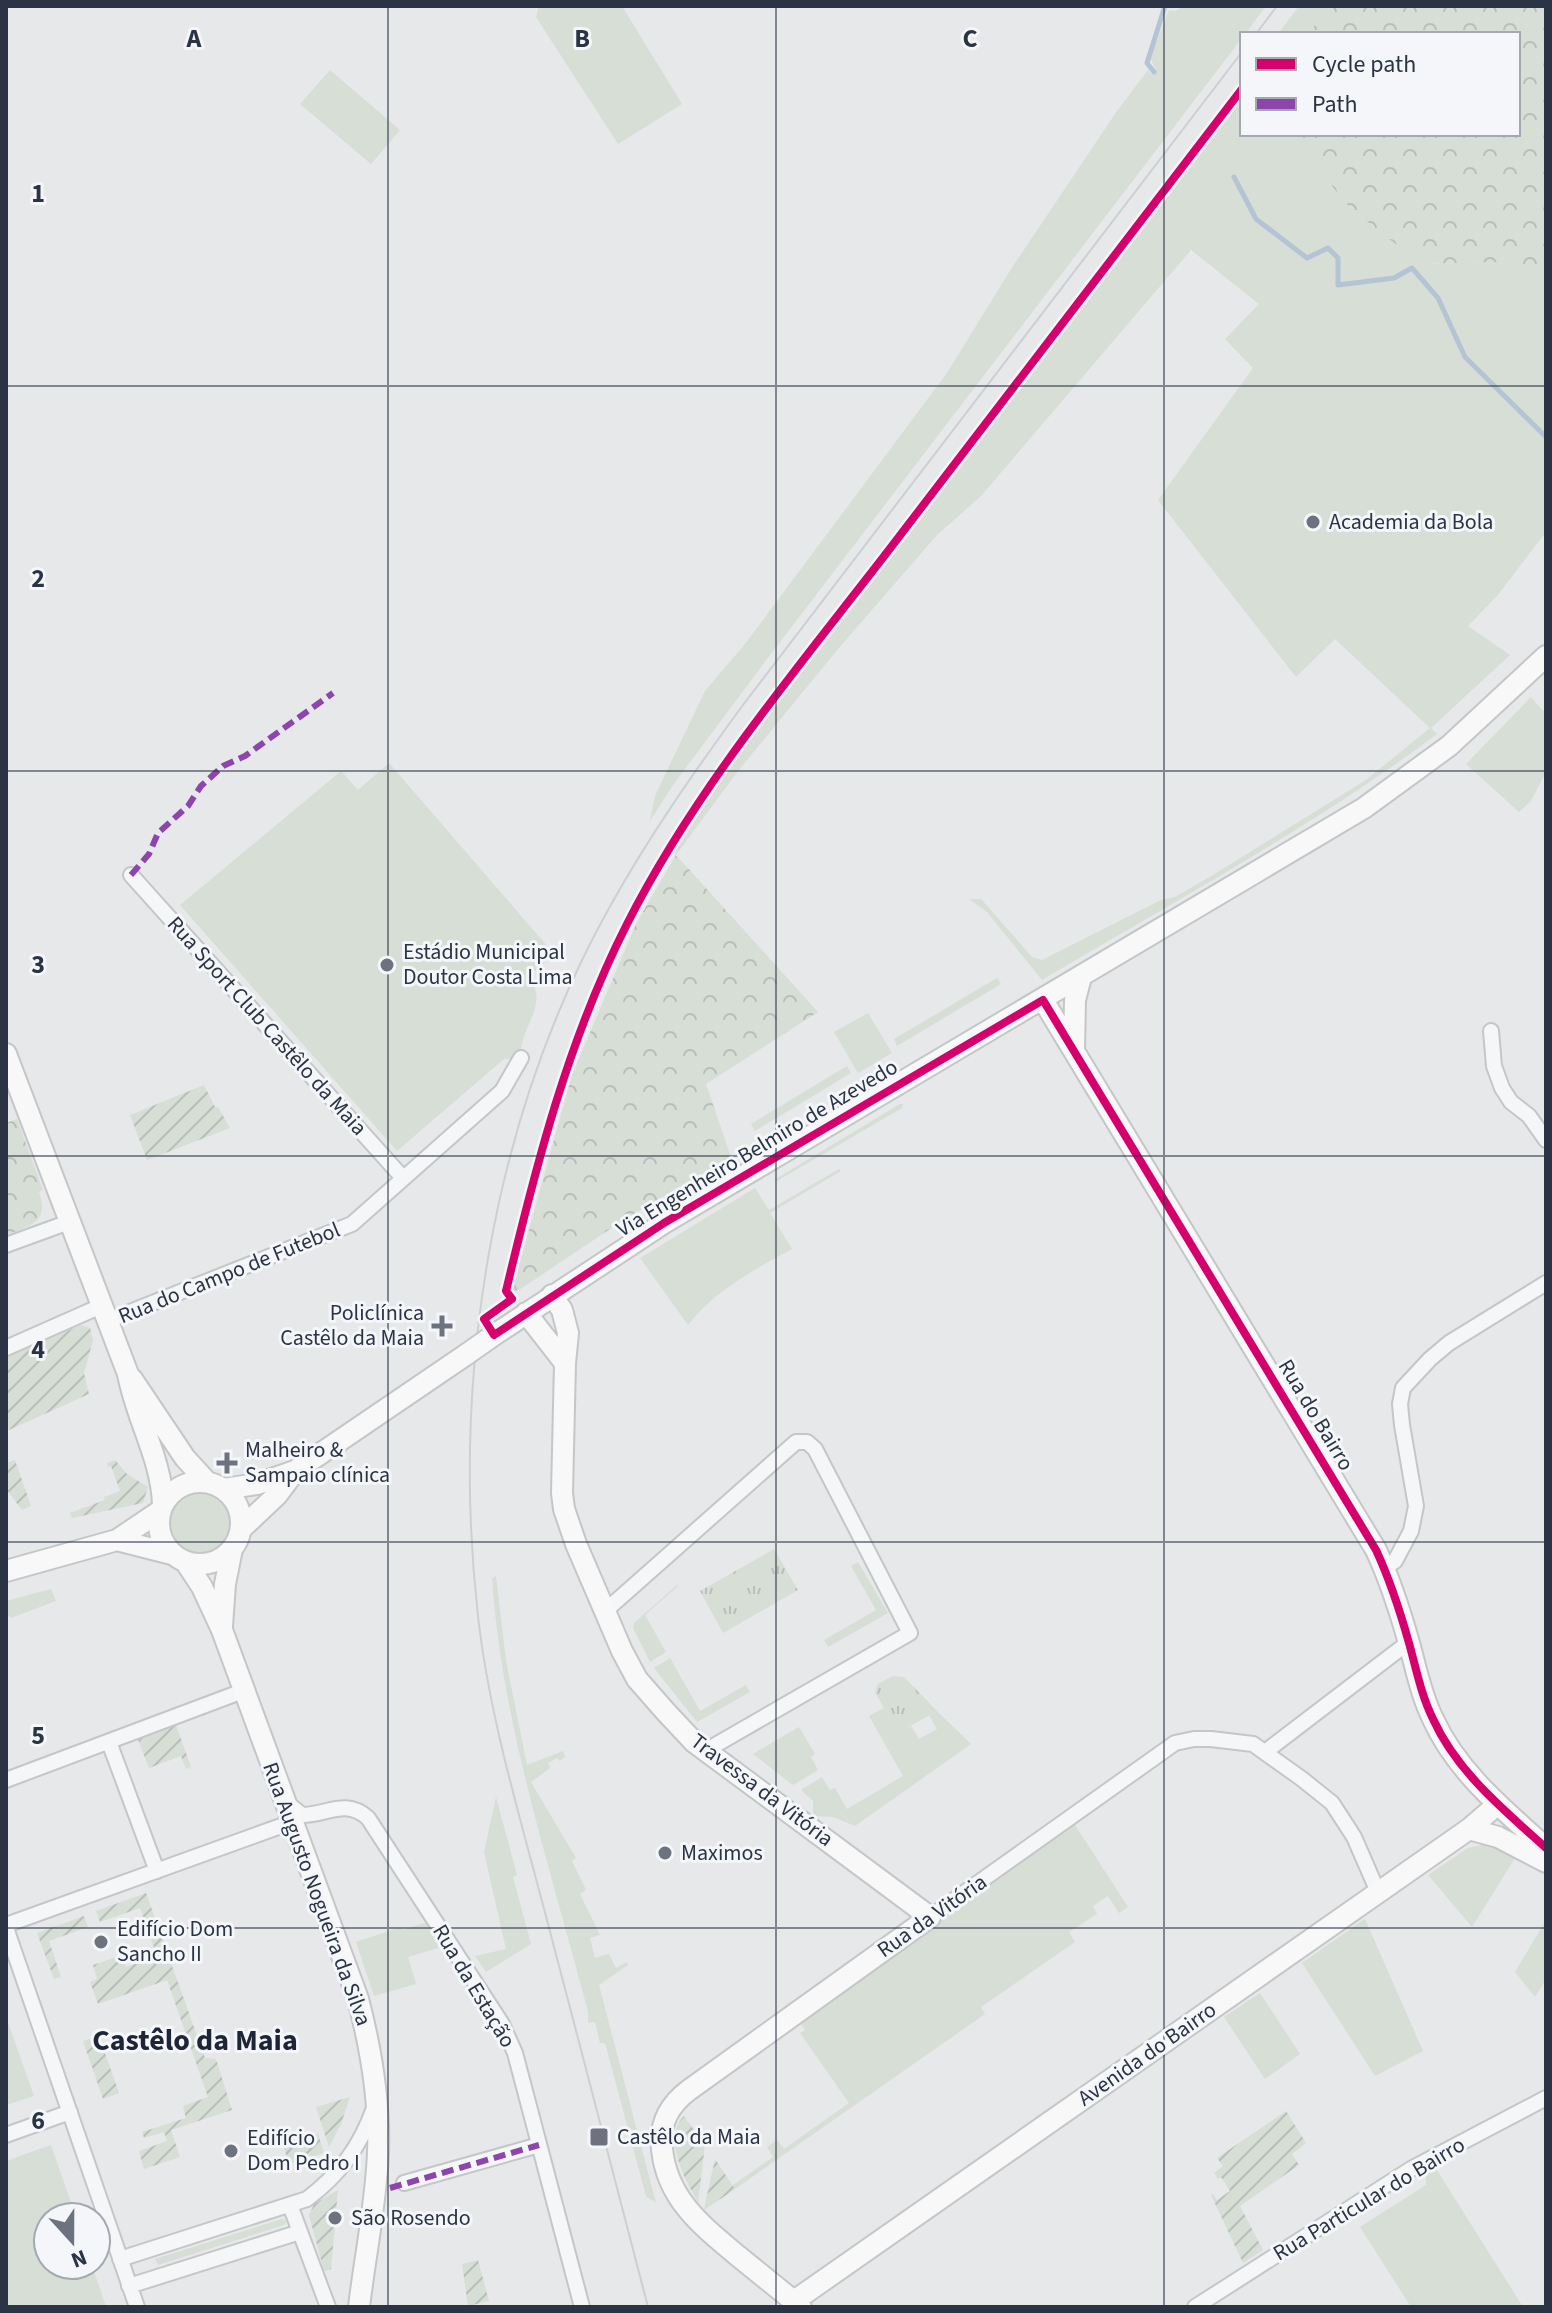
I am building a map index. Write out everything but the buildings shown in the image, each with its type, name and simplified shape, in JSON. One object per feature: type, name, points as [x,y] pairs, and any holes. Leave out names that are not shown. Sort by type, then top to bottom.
[{"type":"main road","name":"Via Engenheiro Belmiro de Azevedo","points":[[215,1486],[257,1484],[295,1471],[552,1295],[664,1223],[1319,836],[1397,786],[1449,746],[1546,656]]},
{"type":"main road","points":[[1074,1051],[1075,1000],[1081,977]]},
{"type":"main road","name":"Rua do Bairro","points":[[1043,1000],[1347,1500],[1385,1568],[1425,1699],[1438,1729],[1463,1768],[1546,1848]]},
{"type":"main road","points":[[6,1054],[128,1374],[132,1400],[161,1480],[160,1534],[178,1558]]},
{"type":"main road","name":"Travessa da Vitória","points":[[552,1295],[566,1321],[568,1344],[565,1363],[564,1509],[604,1612],[637,1679],[705,1751],[930,1917]]},
{"type":"main road","points":[[526,1313],[565,1363]]},
{"type":"main road","points":[[117,1540],[199,1564],[214,1562],[232,1549],[241,1529],[238,1507],[185,1458],[128,1374]]},
{"type":"main road","name":"Via Engenheiro Belmiro de Azevedo","points":[[241,1529],[277,1495],[295,1471]]},
{"type":"main road","points":[[6,1571],[117,1540],[162,1508],[181,1486],[215,1486]]},
{"type":"main road","name":"Rua Augusto Nogueira da Silva","points":[[222,1630],[225,1584],[232,1549]]},
{"type":"main road","name":"Rua Augusto Nogueira da Silva","points":[[178,1558],[202,1587],[222,1630],[358,1999],[370,2045],[377,2103],[377,2167],[359,2307]]},
{"type":"main road","name":"Avenida do Bairro","points":[[794,2305],[1469,1829],[1498,1804]]},
{"type":"main road","points":[[1469,1829],[1498,1837],[1546,1862]]},
{"type":"main road","name":"Rua da Vitória","points":[[794,2305],[682,2205],[664,2161],[661,2137],[665,2118],[682,2094],[930,1917]]},
{"type":"street","name":"Rua Sport Club Castêlo da Maia","points":[[131,875],[403,1178]]},
{"type":"street","points":[[1491,1031],[1494,1066],[1502,1088],[1511,1102],[1529,1116],[1546,1140]]},
{"type":"street","name":"Rua do Campo de Futebol","points":[[6,1348],[352,1224],[502,1091],[521,1058]]},
{"type":"street","points":[[6,1245],[69,1222]]},
{"type":"street","points":[[1385,1568],[1395,1561],[1411,1531],[1416,1506],[1402,1425],[1400,1404],[1403,1388],[1449,1343],[1546,1283]]},
{"type":"street","points":[[604,1612],[796,1442],[807,1442],[815,1449],[910,1633],[705,1751]]},
{"type":"street","points":[[1265,1752],[1409,1642]]},
{"type":"street","points":[[12,1778],[243,1691]]},
{"type":"street","name":"Rua da Vitória","points":[[930,1917],[1175,1743],[1194,1739],[1253,1744],[1332,1803],[1354,1837],[1378,1892]]},
{"type":"street","points":[[109,1742],[157,1871]]},
{"type":"street","name":"Rua da Estação","points":[[284,1799],[302,1815],[342,1807],[356,1809],[368,1818],[509,2037],[582,2307]]},
{"type":"street","points":[[137,2307],[6,1927],[292,1822]]},
{"type":"street","points":[[120,2259],[307,2199],[348,2163],[377,2103]]},
{"type":"street","name":"Rua Particular do Bairro","points":[[1195,2307],[1359,2201],[1440,2153],[1544,2104]]},
{"type":"street","points":[[6,2135],[70,2112]]},
{"type":"street","points":[[404,2183],[539,2145]]},
{"type":"street","points":[[290,2205],[328,2307]]},
{"type":"street","points":[[129,2286],[300,2232]]},
{"type":"green space","points":[[539,6],[622,6],[682,104],[618,144],[536,17]]},
{"type":"green space","points":[[1185,6],[1266,6],[1246,32],[1240,32],[1240,41],[767,659],[673,785],[650,821],[655,796],[705,691],[745,644],[947,373],[1011,269],[1117,111],[1148,70],[1151,74],[1156,70],[1150,58],[1169,10],[1175,11]]},
{"type":"green space","points":[[1299,6],[1329,6],[1310,32],[1280,32]]},
{"type":"green space","points":[[1329,6],[1546,6],[1546,280],[1496,262],[1421,264],[1350,208],[1291,136],[1520,136],[1520,32],[1310,32]]},
{"type":"green space","points":[[330,70],[400,130],[371,164],[300,104]]},
{"type":"green space","points":[[1240,84],[1240,136],[1291,136],[1350,208],[1421,264],[1496,262],[1546,280],[1546,532],[1497,596],[1468,626],[1510,655],[1431,728],[1437,734],[1390,768],[1243,862],[1042,980],[987,912],[969,899],[981,899],[1032,957],[1042,960],[1161,900],[1175,897],[1213,875],[1366,780],[1430,728],[1335,639],[1296,677],[1158,500],[1253,368],[1225,339],[1259,304],[1191,250],[981,496],[937,535],[838,649],[738,771],[676,855],[664,848],[747,728]]},
{"type":"green space","points":[[1531,697],[1546,714],[1546,772],[1531,801],[1519,812],[1466,764]]},
{"type":"green space","name":"Estádio Municipal Doutor Costa Lima","points":[[389,763],[554,954],[528,977],[536,997],[521,1047],[521,1058],[504,1059],[397,1151],[180,905],[341,771],[358,790]]},
{"type":"green space","points":[[676,855],[818,1012],[706,1084],[731,1157],[625,1219],[513,1294],[572,1075],[636,924]]},
{"type":"green space","points":[[997,978],[1001,984],[897,1046],[894,1039]]},
{"type":"green space","points":[[868,1013],[892,1053],[858,1073],[834,1032]]},
{"type":"green space","points":[[847,1066],[851,1073],[755,1131],[751,1124]]},
{"type":"green space","points":[[204,1085],[230,1128],[147,1160],[130,1115]]},
{"type":"green space","points":[[903,1104],[902,1108],[774,1180]]},
{"type":"green space","points":[[17,1119],[43,1190],[39,1192],[42,1210],[36,1221],[6,1235],[6,1123]]},
{"type":"green space","points":[[839,1169],[841,1171],[770,1213],[792,1249],[723,1291],[688,1325],[640,1258],[755,1188],[769,1210]]},
{"type":"green space","points":[[81,1325],[90,1328],[93,1340],[84,1373],[89,1394],[9,1430],[6,1424],[6,1357]]},
{"type":"green space","points":[[15,1460],[31,1506],[22,1510],[6,1489],[6,1463]]},
{"type":"green space","points":[[115,1460],[127,1474],[148,1487],[143,1503],[72,1518],[70,1513],[120,1491],[107,1463]]},
{"type":"green space","points":[[200,1494],[212,1496],[221,1503],[228,1512],[228,1536],[221,1545],[212,1552],[200,1554],[188,1552],[179,1545],[172,1536],[170,1524],[172,1512],[179,1503],[188,1496]]},
{"type":"green space","points":[[774,1549],[798,1590],[723,1633],[700,1591]]},
{"type":"green space","points":[[858,1562],[888,1613],[828,1647],[824,1640],[876,1610],[851,1566]]},
{"type":"green space","points":[[496,1576],[506,1661],[527,1765],[563,1751],[565,1757],[548,1763],[550,1768],[531,1782],[576,1858],[572,1861],[586,1890],[580,1894],[600,1935],[590,1938],[595,1958],[609,1954],[616,1968],[627,1962],[628,1965],[599,1985],[656,2203],[646,2196],[605,2043],[600,2043],[595,2022],[588,2023],[588,2012],[530,1797],[497,1633],[492,1578]]},
{"type":"green space","points":[[677,1585],[645,1615],[666,1652],[650,1662],[633,1628],[634,1623]]},
{"type":"green space","points":[[51,1589],[56,1601],[11,1618],[6,1613],[6,1601]]},
{"type":"green space","points":[[670,1658],[700,1711],[746,1685],[750,1692],[697,1722],[654,1668]]},
{"type":"green space","points":[[893,1676],[904,1677],[937,1711],[898,1733],[875,1692],[878,1684]]},
{"type":"green space","points":[[884,1708],[898,1733],[911,1726],[919,1739],[937,1729],[929,1715],[937,1711],[971,1744],[855,1826],[833,1817],[813,1816],[813,1801],[802,1789],[822,1777],[830,1790],[835,1788],[847,1809],[903,1776],[869,1716]]},
{"type":"green space","points":[[176,1725],[191,1767],[186,1769],[181,1756],[149,1768],[138,1740]]},
{"type":"green space","points":[[799,1727],[815,1754],[811,1757],[818,1770],[793,1785],[753,1754]]},
{"type":"green space","points":[[496,1797],[531,1944],[486,1972],[475,1956],[506,1949],[484,1852]]},
{"type":"green space","points":[[1075,1825],[1128,1907],[1119,1913],[1108,1896],[1093,1906],[1097,1914],[1069,1932],[1075,1942],[981,2007],[985,2014],[735,2189],[733,2185],[773,2157],[767,2147],[777,2140],[784,2149],[849,2103],[800,2033],[805,2030],[798,2020]]},
{"type":"green space","points":[[1485,1844],[1515,1858],[1472,1927],[1428,1875],[1468,1848]]},
{"type":"green space","points":[[146,1893],[205,2058],[216,2059],[232,2110],[171,2130],[180,2157],[144,2169],[139,2151],[167,2141],[164,2132],[144,2138],[142,2132],[186,2118],[183,2106],[208,2097],[167,1980],[98,2004],[90,1982],[97,1979],[93,1965],[122,1955],[126,1967],[157,1956],[140,1908],[100,1922],[96,1911]]},
{"type":"green space","points":[[84,1916],[88,1927],[49,1941],[61,1977],[54,1979],[37,1933]]},
{"type":"green space","points":[[1365,1919],[1423,2051],[1375,2076],[1302,1963]]},
{"type":"green space","points":[[1546,1920],[1546,1979],[1535,1997],[1515,1972]]},
{"type":"green space","points":[[425,1923],[441,1947],[408,1957],[416,1984],[374,1996],[356,1942],[401,1927],[402,1930]]},
{"type":"green space","points":[[1260,1993],[1300,2054],[1265,2079],[1224,2017]]},
{"type":"green space","points":[[6,2017],[34,2096],[6,2105]]},
{"type":"green space","points":[[99,2036],[119,2093],[103,2099],[83,2041]]},
{"type":"green space","points":[[350,2097],[341,2124],[329,2147],[316,2107]]},
{"type":"green space","points":[[1286,2111],[1306,2143],[1292,2154],[1299,2165],[1240,2206],[1263,2250],[1243,2263],[1211,2195],[1217,2200],[1230,2191],[1221,2177],[1218,2179],[1214,2173],[1223,2166],[1217,2158]]},
{"type":"green space","points":[[684,2116],[705,2145],[698,2202],[682,2171],[675,2147],[678,2125]]},
{"type":"green space","points":[[318,2134],[324,2153],[289,2164],[283,2145]]},
{"type":"green space","points":[[51,2145],[70,2201],[32,2201],[32,2281],[97,2281],[106,2307],[6,2307],[6,2161]]},
{"type":"green space","points":[[715,2159],[735,2189],[704,2210],[704,2209]]},
{"type":"green space","points":[[1435,2167],[1523,2307],[1411,2307],[1360,2227],[1426,2185],[1426,2172]]},
{"type":"green space","points":[[338,2190],[331,2269],[324,2271],[309,2215],[314,2204]]},
{"type":"green space","points":[[282,2219],[287,2221],[284,2225],[158,2265],[155,2259]]},
{"type":"green space","points":[[478,2260],[489,2301],[468,2306],[462,2264]]},
{"type":"waterway","points":[[1154,72],[1147,63],[1165,6]]},
{"type":"waterway","points":[[1234,177],[1256,219],[1307,258],[1328,248],[1338,258],[1338,285],[1394,278],[1412,268],[1438,298],[1465,357],[1546,437]]},
{"type":"tram line","points":[[1258,32],[1277,6]]},
{"type":"tram line","points":[[648,2307],[505,1762],[489,1689],[478,1616],[471,1526],[470,1435],[476,1344],[489,1253],[508,1163],[535,1076],[568,991],[608,910],[672,805],[743,705],[1240,55]]},
{"type":"marked path","points":[[131,875],[149,854],[158,833],[188,806],[201,786],[223,766],[245,756],[333,693]]},
{"type":"marked path","points":[[390,2188],[539,2145]]},
{"type":"cycle path","points":[[1240,92],[781,689],[683,827],[627,924],[587,1013],[529,1197],[506,1291],[512,1299],[484,1319],[494,1335],[664,1223],[1043,1000],[1376,1550],[1398,1607],[1425,1701],[1443,1738],[1468,1773],[1546,1848]]},
{"type":"place","name":"Academia da Bola","points":[[1313,522]]},
{"type":"place","name":"Estádio Municipal Doutor Costa Lima","points":[[387,965]]},
{"type":"place","name":"Policlínica Castêlo da Maia","points":[[442,1326]]},
{"type":"place","name":"Malheiro & Sampaio clínica","points":[[227,1463]]},
{"type":"place","name":"Maximos","points":[[665,1853]]},
{"type":"place","name":"Edifício Dom Sancho II","points":[[101,1942]]},
{"type":"place","name":"Castêlo da Maia","points":[[599,2137]]},
{"type":"place","name":"Edifício Dom Pedro I","points":[[231,2151]]},
{"type":"place","name":"São Rosendo","points":[[335,2218]]},
{"type":"district","name":"Castêlo da Maia","points":[[195,2040]]}]
